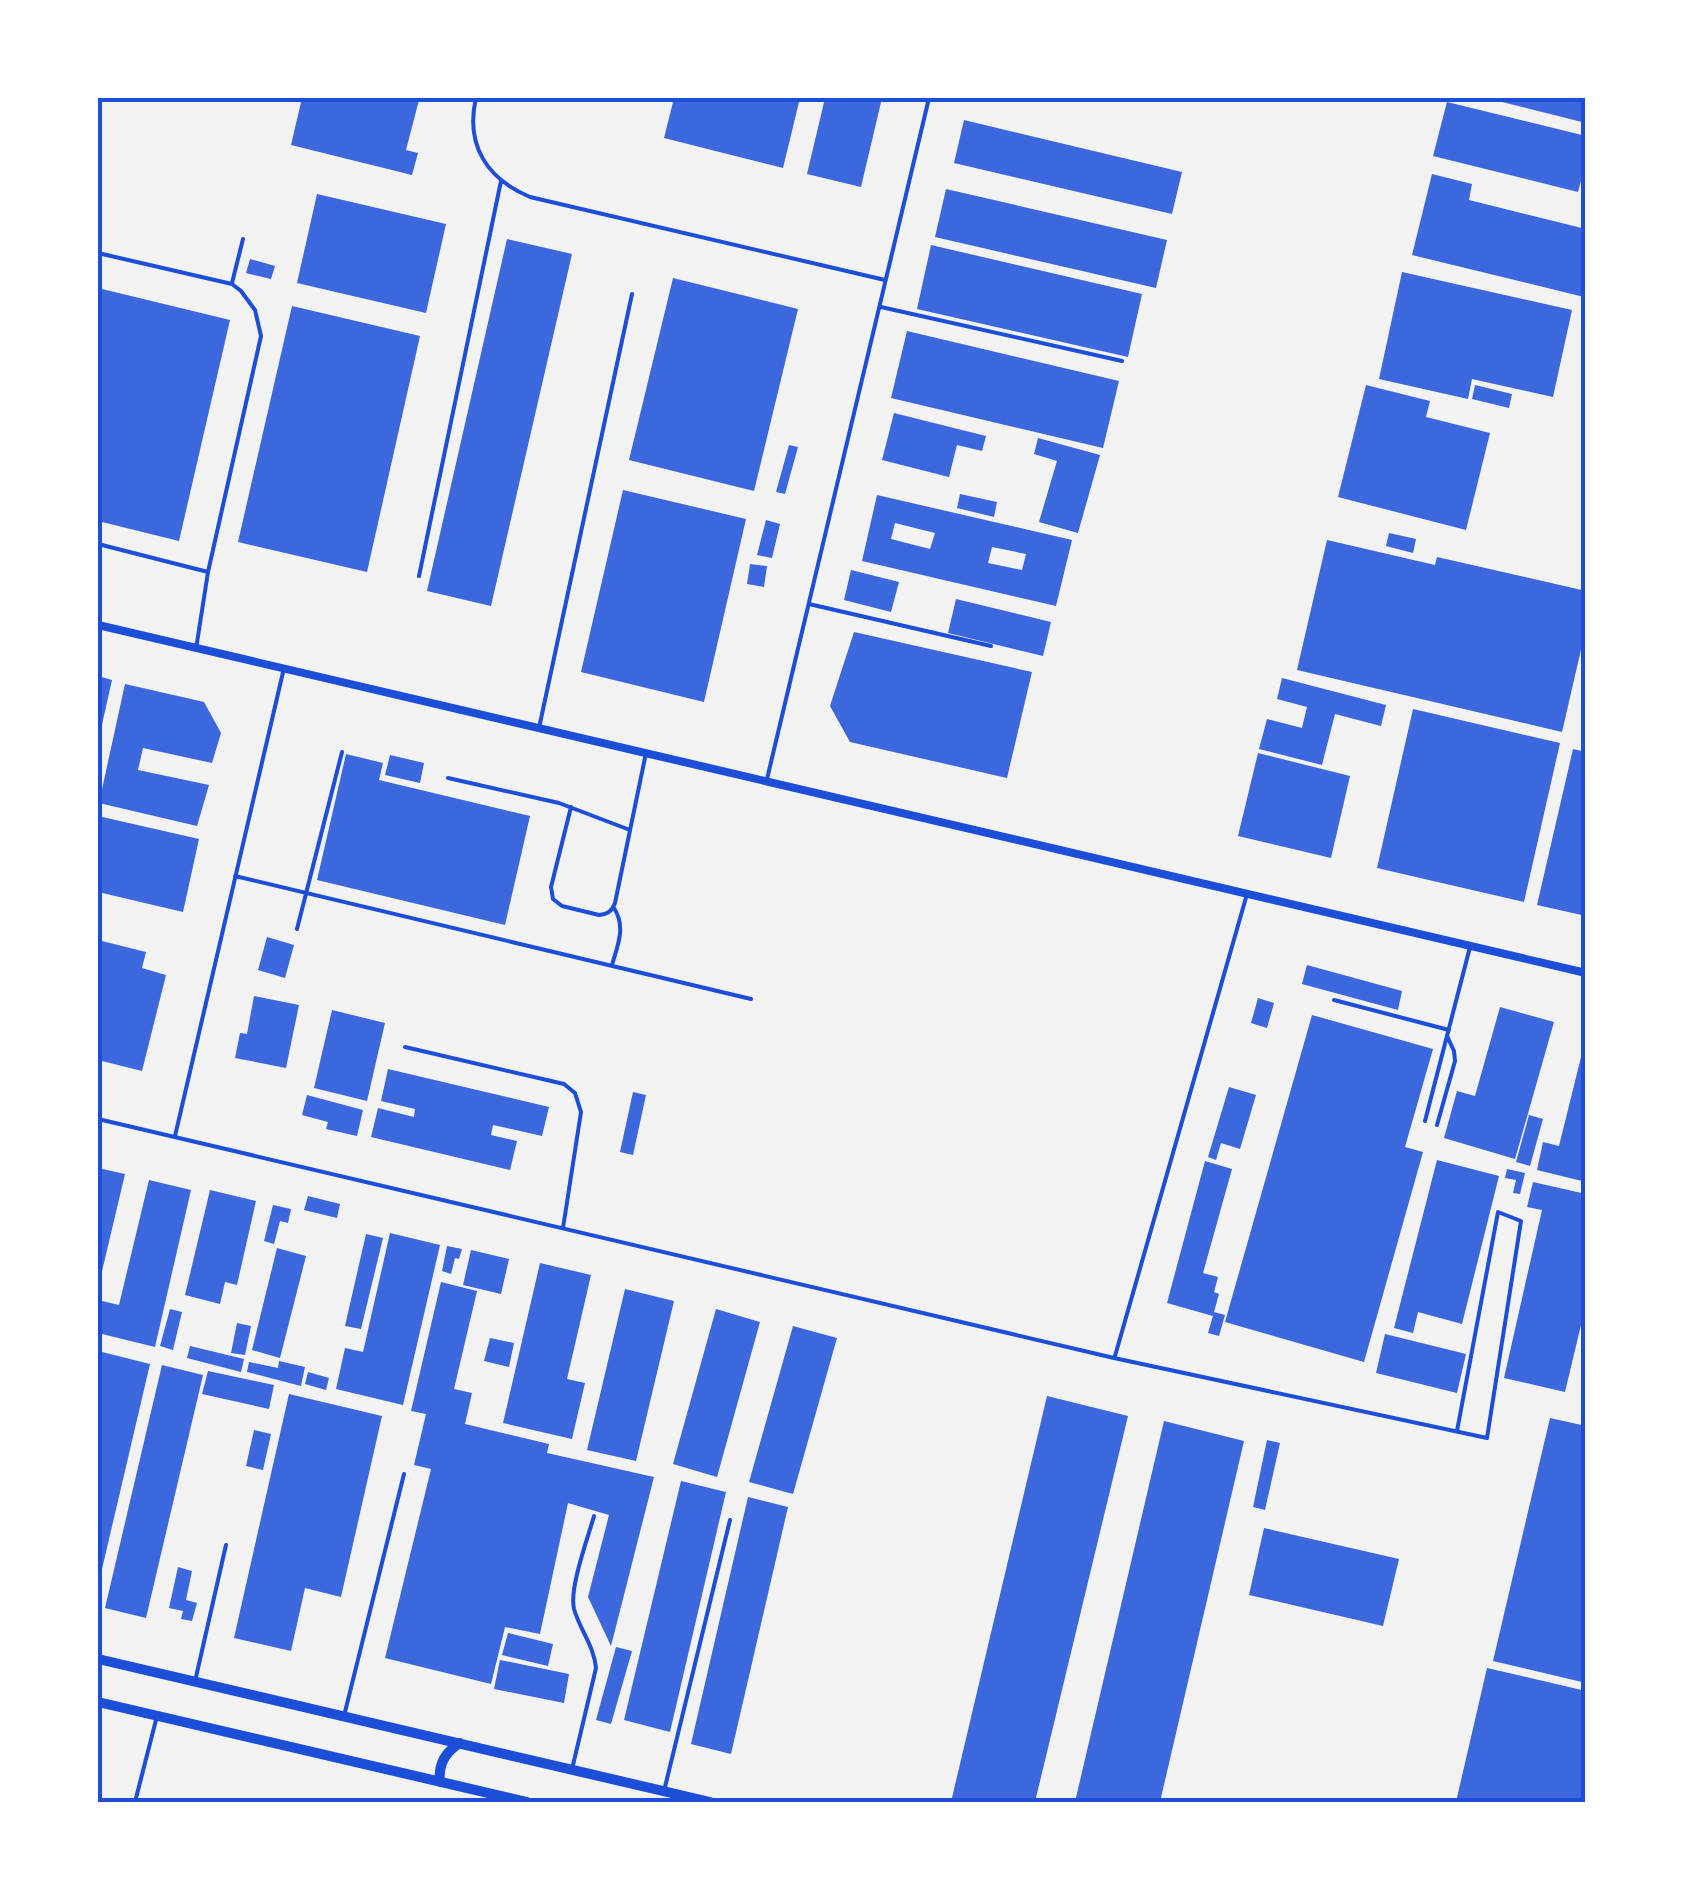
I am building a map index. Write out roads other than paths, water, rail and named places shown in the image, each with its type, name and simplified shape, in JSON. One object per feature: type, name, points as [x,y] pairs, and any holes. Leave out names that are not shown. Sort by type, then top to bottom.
[{"type":"street","points":[[98,625],[1586,974]]},
{"type":"street","points":[[98,1659],[710,1802]]},
{"type":"street","points":[[98,1702],[527,1802]]},
{"type":"street","points":[[440,1782],[443,1759],[460,1744]]},
{"type":"lane","points":[[476,98],[472,122],[480,154],[500,181],[514,191],[530,198],[887,281]]},
{"type":"lane","points":[[767,781],[928,98]]},
{"type":"lane","points":[[419,576],[500,181]]},
{"type":"lane","points":[[232,284],[243,240]]},
{"type":"lane","points":[[98,253],[232,284],[255,310],[261,336],[208,572],[196,649]]},
{"type":"lane","points":[[539,728],[632,294]]},
{"type":"lane","points":[[881,307],[1122,361]]},
{"type":"lane","points":[[98,544],[208,572]]},
{"type":"lane","points":[[809,604],[991,646]]},
{"type":"lane","points":[[174,1138],[284,668]]},
{"type":"lane","points":[[297,930],[342,752]]},
{"type":"lane","points":[[571,807],[552,888],[553,899],[562,906],[600,915],[610,912],[614,908],[646,753]]},
{"type":"lane","points":[[448,778],[571,807],[630,830]]},
{"type":"lane","points":[[235,876],[751,999]]},
{"type":"lane","points":[[1114,1358],[1247,894]]},
{"type":"lane","points":[[612,966],[621,931],[614,908]]},
{"type":"lane","points":[[1424,1121],[1470,946]]},
{"type":"lane","points":[[1334,1000],[1448,1033]]},
{"type":"lane","points":[[1437,1125],[1455,1061],[1448,1033]]},
{"type":"lane","points":[[405,1047],[564,1084],[574,1093],[581,1112],[563,1229]]},
{"type":"lane","points":[[98,1119],[1114,1358],[1487,1438],[1521,1221],[1498,1212],[1458,1431]]},
{"type":"lane","points":[[344,1716],[404,1474]]},
{"type":"lane","points":[[572,1770],[596,1668],[594,1652],[575,1612],[573,1597],[594,1516]]},
{"type":"lane","points":[[664,1792],[730,1520]]},
{"type":"lane","points":[[194,1682],[226,1545]]},
{"type":"lane","points":[[136,1802],[157,1716]]}]
